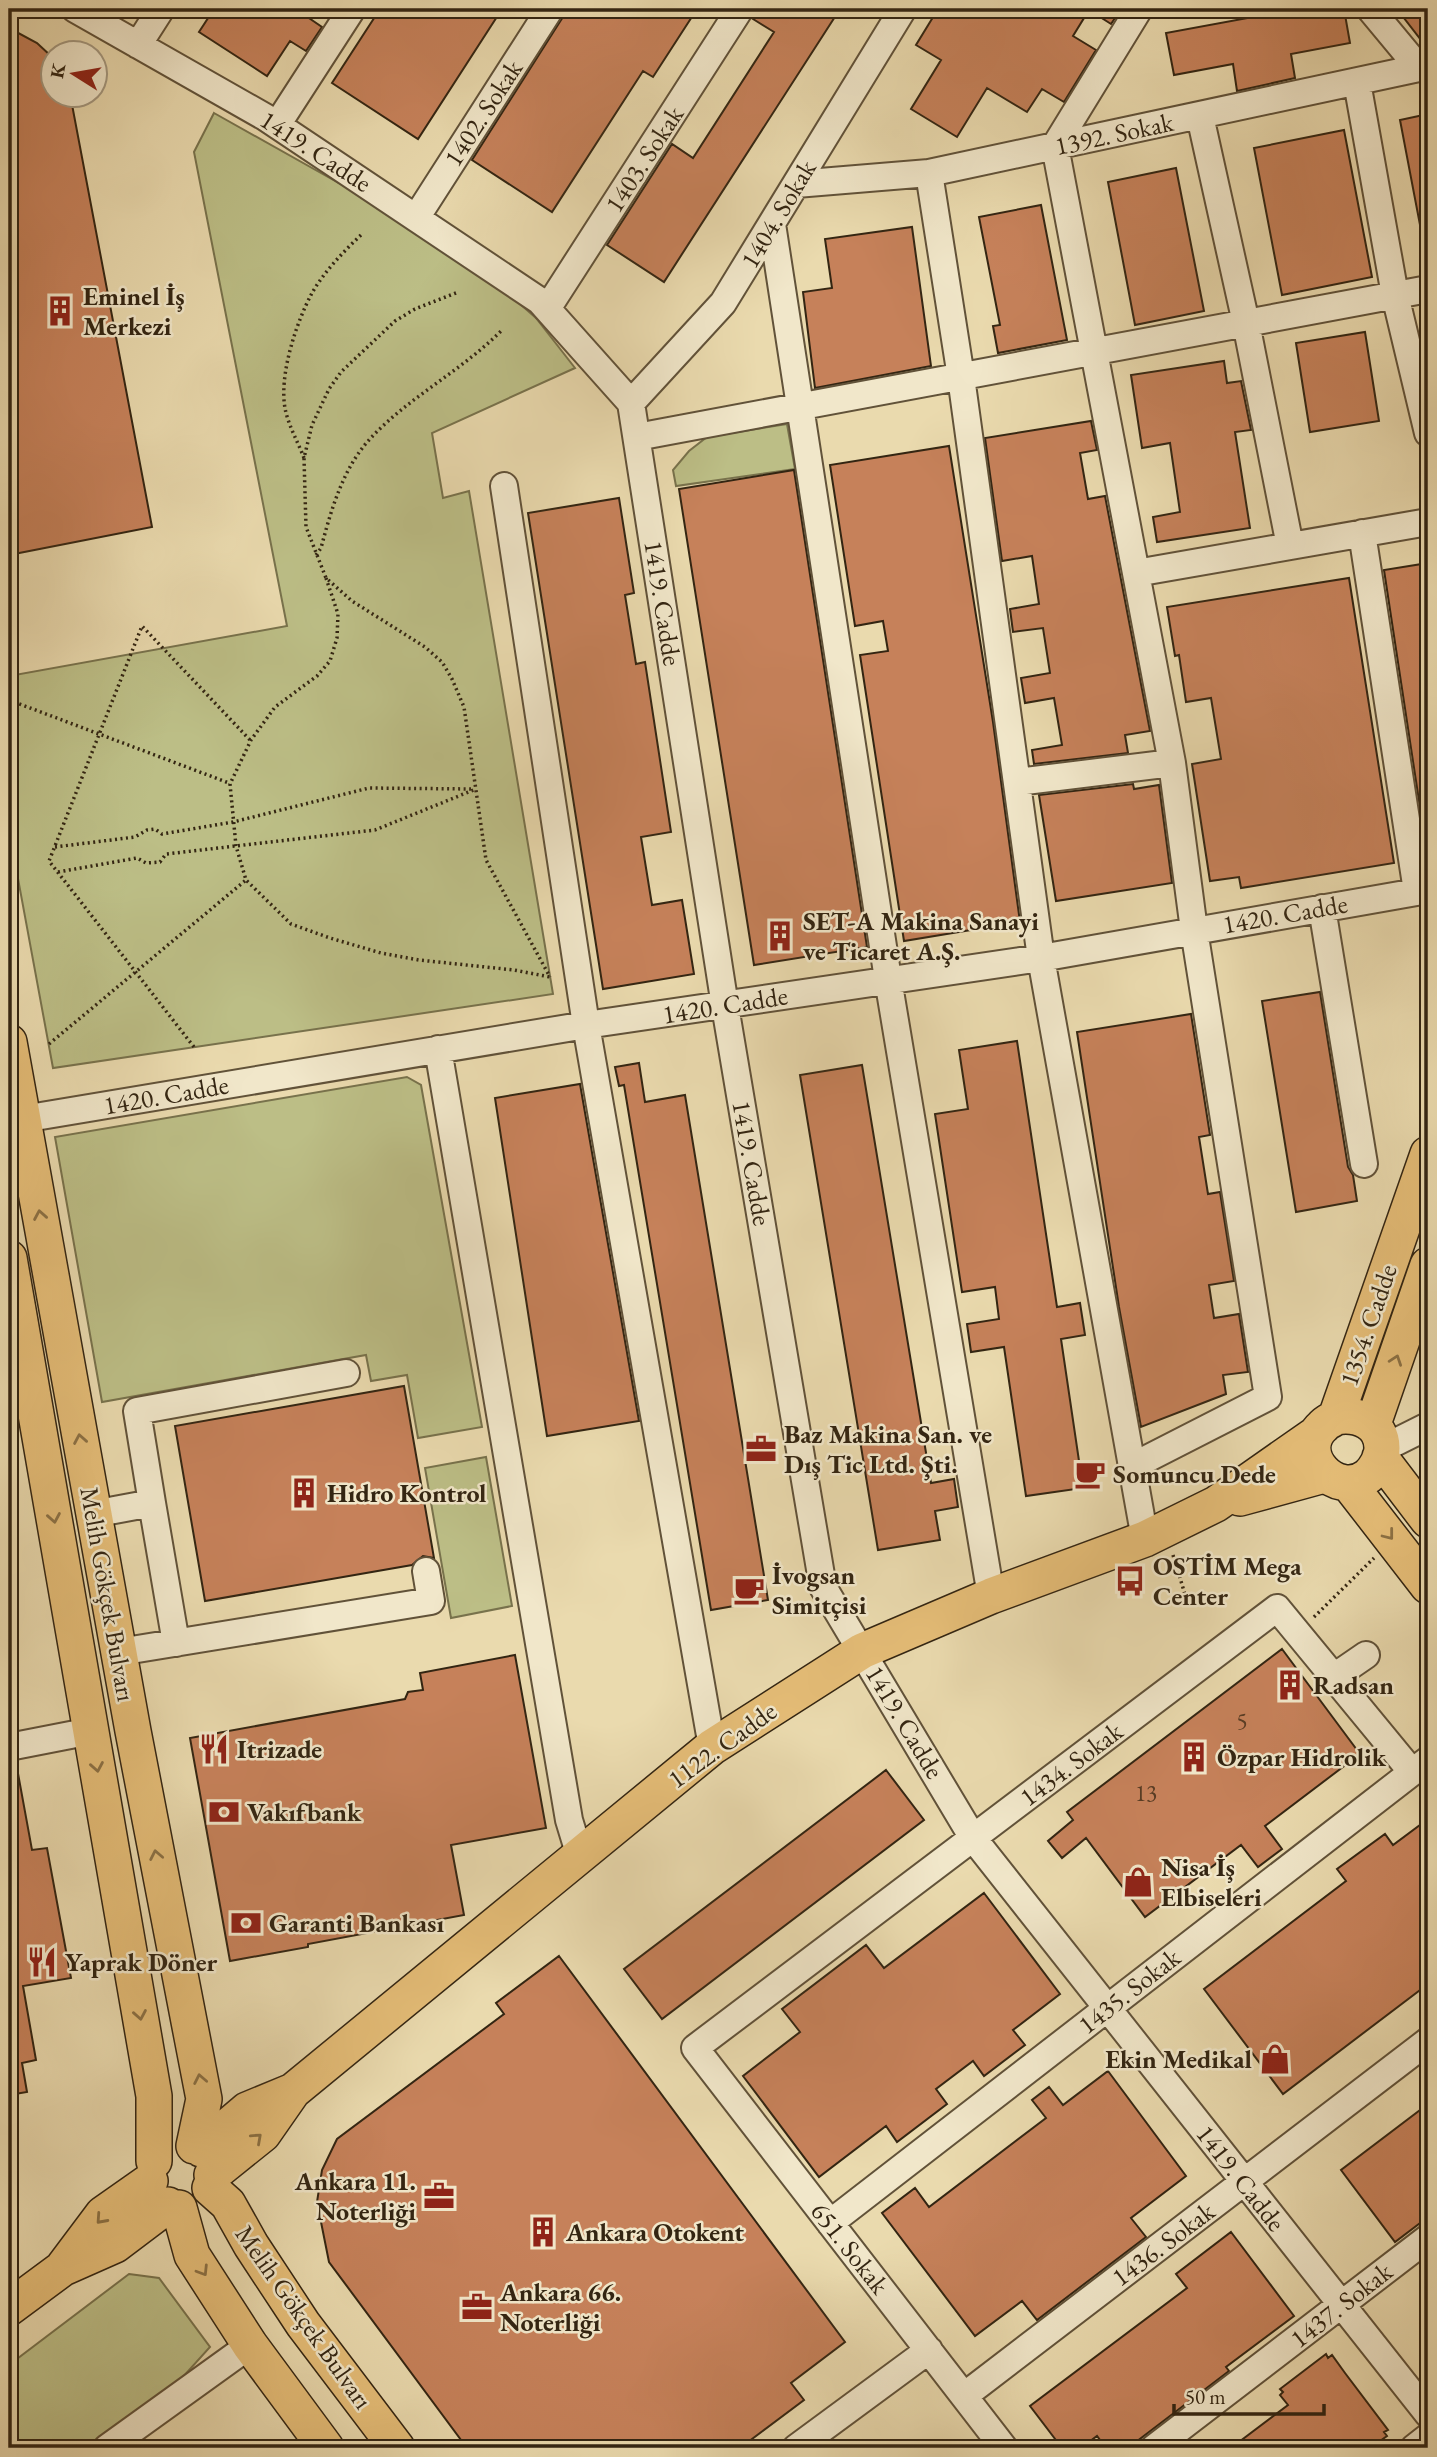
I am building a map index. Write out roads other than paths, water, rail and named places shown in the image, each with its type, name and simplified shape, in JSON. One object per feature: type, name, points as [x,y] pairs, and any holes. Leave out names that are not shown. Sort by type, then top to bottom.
[{"type":"main road","name":"Melih Gökçek Bulvarı","points":[[9,1042],[118,1652],[204,2099],[204,2165],[251,2245],[303,2324],[397,2448]]},
{"type":"main road","name":"1354. Cadde","points":[[1428,1154],[1326,1426],[1314,1442],[1315,1461],[1337,1479],[1392,1540],[1428,1586]]},
{"type":"main road","name":"Melih Gökçek Bulvarı","points":[[9,1258],[154,2096],[163,2189],[192,2255],[250,2345],[326,2448]]},
{"type":"main road","name":"1354. Cadde","points":[[1337,1479],[1362,1480],[1374,1471],[1379,1441],[1428,1265]]},
{"type":"main road","name":"1354. Cadde","points":[[1326,1426],[1346,1415],[1356,1417],[1379,1441]]},
{"type":"main road","points":[[1216,1504],[1326,1426]]},
{"type":"main road","points":[[1379,1441],[1428,1520]]},
{"type":"main road","points":[[1216,1504],[1337,1479]]},
{"type":"main road","name":"1122. Cadde","points":[[163,2189],[192,2206],[203,2199],[204,2165],[263,2134],[293,2091],[712,1747],[862,1650],[991,1595],[1155,1534],[1216,1504]]},
{"type":"main road","points":[[9,2308],[63,2268],[103,2214],[163,2189],[163,2152],[175,2147],[204,2165]]},
{"type":"street","name":"1419. Cadde","points":[[75,9],[277,125],[540,301],[631,404],[725,1006],[823,1587],[973,1838],[1428,2414]]},
{"type":"street","points":[[138,45],[161,9]]},
{"type":"street","points":[[277,125],[352,9]]},
{"type":"street","name":"1402. Sokak","points":[[416,218],[550,9]]},
{"type":"street","name":"1403. Sokak","points":[[547,309],[740,9]]},
{"type":"street","name":"1404. Sokak","points":[[631,404],[723,303],[902,9]]},
{"type":"street","points":[[1131,1467],[1268,1397],[1195,930],[1172,763],[1055,146],[1139,9]]},
{"type":"street","points":[[1370,9],[1423,67]]},
{"type":"street","name":"1392. Sokak","points":[[796,184],[929,173],[1423,67]]},
{"type":"street","points":[[1357,82],[1395,295],[1428,433]]},
{"type":"street","points":[[1200,116],[1246,323],[1290,546]]},
{"type":"street","points":[[929,173],[961,377],[1041,958],[1131,1467],[1155,1534]]},
{"type":"street","points":[[772,224],[888,979],[991,1595]]},
{"type":"street","points":[[637,437],[1428,289]]},
{"type":"street","points":[[504,486],[586,1025],[712,1747]]},
{"type":"street","points":[[1136,573],[1428,522]]},
{"type":"street","points":[[1362,533],[1423,890]]},
{"type":"street","points":[[1017,782],[1172,763]]},
{"type":"street","name":"1420. Cadde","points":[[23,1119],[586,1025],[1041,958],[1423,890]]},
{"type":"street","points":[[1322,908],[1364,1164]]},
{"type":"street","points":[[438,1049],[569,1820],[582,1854]]},
{"type":"street","points":[[176,1643],[137,1411],[346,1373]]},
{"type":"street","points":[[1379,1441],[1428,1423]]},
{"type":"street","points":[[93,1514],[152,1503]]},
{"type":"street","points":[[118,1652],[431,1601],[426,1571]]},
{"type":"street","name":"1434. Sokak","points":[[695,2048],[1277,1608],[1334,1677],[1420,1766]]},
{"type":"street","points":[[1334,1677],[1366,1654]]},
{"type":"street","points":[[9,1747],[91,1731]]},
{"type":"street","name":"1435. Sokak","points":[[830,2222],[1420,1766]]},
{"type":"street","name":"1436. Sokak","points":[[964,2396],[1428,2041]]},
{"type":"street","name":"651. Sokak","points":[[695,2048],[1004,2448]]},
{"type":"street","name":"1437. Sokak","points":[[1154,2448],[1428,2238]]},
{"type":"street","points":[[107,2448],[250,2345]]},
{"type":"street","points":[[796,2448],[929,2350]]},
{"type":"street","points":[[1414,2448],[1428,2437]]},
{"type":"place","name":"Eminel İş Merkezi","points":[[60,311]]},
{"type":"place","name":"SET-A Makina Sanayi ve Ticaret A.Ş.","points":[[780,936]]},
{"type":"place","name":"Baz Makina San. ve Dış Tic Ltd. Şti.","points":[[761,1449]]},
{"type":"place","name":"Somuncu Dede","points":[[1090,1474]]},
{"type":"place","name":"Hidro Kontrol","points":[[304,1493]]},
{"type":"place","name":"OSTİM Mega Center","points":[[1130,1581]]},
{"type":"place","name":"İvogsan Simitçisi","points":[[749,1590]]},
{"type":"place","name":"Radsan","points":[[1290,1685]]},
{"type":"place","name":"Itrizade","points":[[214,1749]]},
{"type":"place","name":"Özpar Hidrolik","points":[[1194,1757]]},
{"type":"place","name":"Vakıfbank","points":[[224,1812]]},
{"type":"place","name":"Nisa İş Elbiseleri","points":[[1138,1882]]},
{"type":"place","name":"Garanti Bankası","points":[[246,1923]]},
{"type":"place","name":"Yaprak Döner","points":[[42,1962]]},
{"type":"place","name":"Ekin Medikal","points":[[1275,2059]]},
{"type":"place","name":"Ankara 11. Noterliği","points":[[439,2196]]},
{"type":"place","name":"Ankara Otokent","points":[[543,2232]]},
{"type":"place","name":"Ankara 66. Noterliği","points":[[477,2307]]}]
